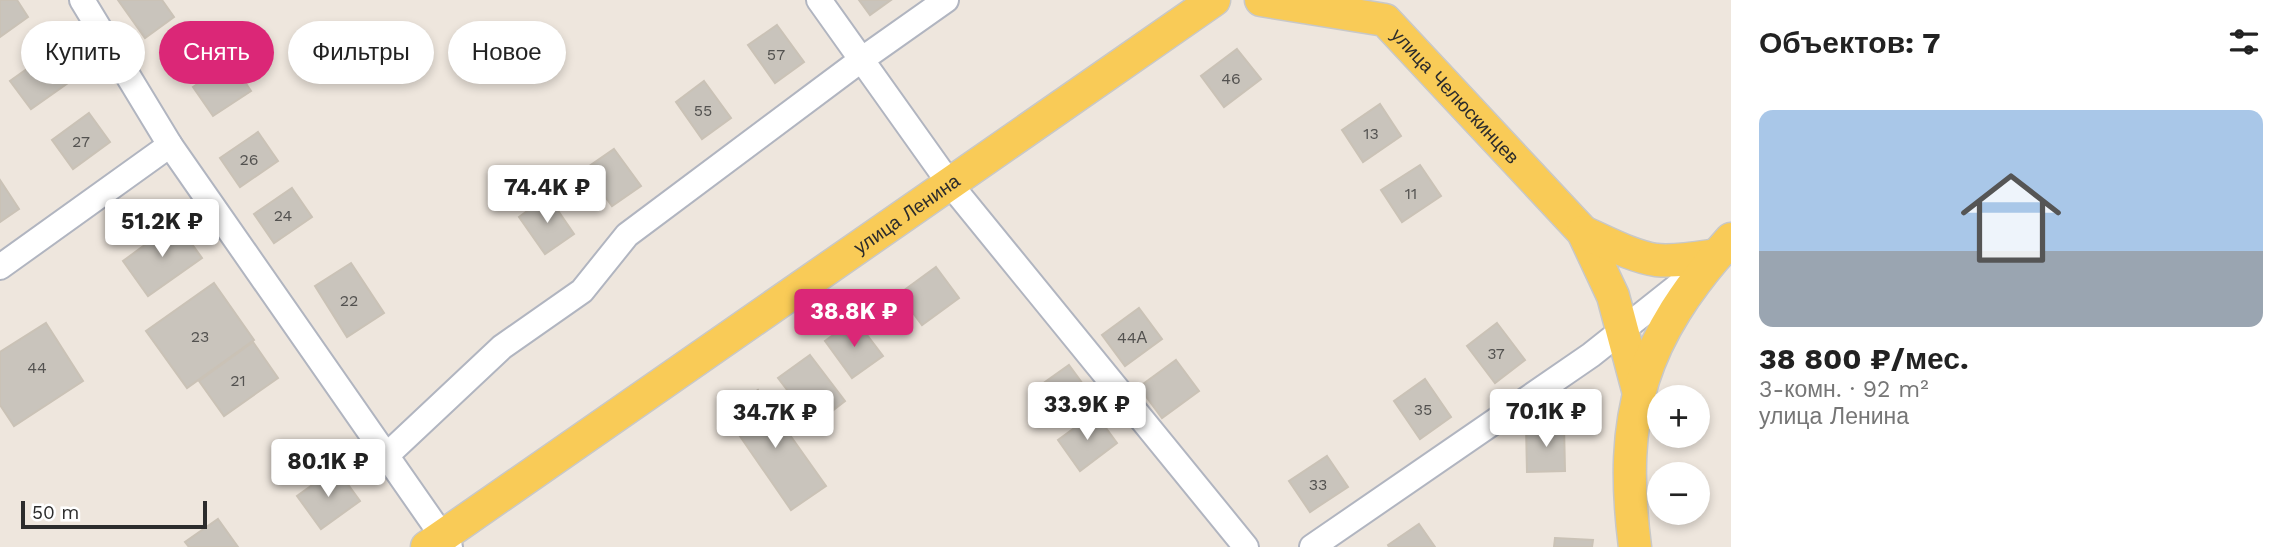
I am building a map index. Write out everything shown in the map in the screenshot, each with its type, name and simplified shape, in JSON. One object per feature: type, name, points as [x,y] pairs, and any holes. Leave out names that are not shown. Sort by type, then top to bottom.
[{"type":"main road","name":"улица Ленина","points":[[440,543],[1214,0]]},
{"type":"main road","name":"улица Челюскинцев","points":[[1261,0],[1385,20],[1583,232]]},
{"type":"main road","points":[[1583,232],[1655,260],[1685,260],[1724,247]]},
{"type":"main road","points":[[1583,232],[1613,296],[1624,329],[1638,390]]},
{"type":"main road","points":[[1634,547],[1629,470],[1632,421],[1638,390],[1646,366],[1674,314],[1693,283],[1724,247]]},
{"type":"street","points":[[82,0],[170,145],[386,456],[440,543]]},
{"type":"street","points":[[818,0],[950,184],[1245,547]]},
{"type":"street","points":[[386,456],[502,347],[582,291],[627,235],[861,60],[946,0]]},
{"type":"street","points":[[0,267],[170,145]]},
{"type":"street","points":[[1312,547],[1548,386],[1624,329],[1724,247]]},
{"type":"building","points":[[0,0],[17,0],[28,17],[0,37]]},
{"type":"building","points":[[118,0],[162,0],[174,17],[168,21],[159,21],[159,28],[145,38],[145,21],[133,21]]},
{"type":"building","points":[[859,0],[891,0],[870,15]]},
{"type":"building","points":[[777,25],[804,62],[775,83],[748,45]]},
{"type":"building","points":[[1237,49],[1261,79],[1224,107],[1201,76]]},
{"type":"building","points":[[21,73],[21,84],[67,84],[31,109],[10,81]]},
{"type":"building","points":[[704,81],[731,118],[702,139],[676,102]]},
{"type":"building","points":[[197,84],[246,84],[251,91],[213,116],[193,87]]},
{"type":"building","points":[[1380,104],[1401,136],[1363,162],[1342,130]]},
{"type":"building","points":[[89,113],[110,142],[73,169],[52,140]]},
{"type":"building","points":[[258,132],[278,161],[240,187],[220,158]]},
{"type":"building","points":[[614,149],[641,186],[612,206],[585,169]]},
{"type":"building","points":[[1420,165],[1441,196],[1402,222],[1381,190]]},
{"type":"building","points":[[0,180],[19,209],[0,222]]},
{"type":"building","points":[[292,188],[312,217],[274,243],[254,214]]},
{"type":"building","points":[[548,196],[574,234],[545,254],[519,217]]},
{"type":"building","points":[[176,222],[202,258],[148,296],[123,261]]},
{"type":"building","points":[[351,263],[384,313],[347,337],[315,286]]},
{"type":"building","points":[[936,267],[959,298],[922,325],[899,294]]},
{"type":"building","points":[[214,283],[254,340],[187,388],[146,331]]},
{"type":"building","points":[[1139,308],[1162,339],[1125,366],[1102,335]]},
{"type":"building","points":[[855,319],[883,356],[852,378],[825,341]]},
{"type":"building","points":[[46,323],[83,381],[14,426],[0,405],[0,352]]},
{"type":"building","points":[[1497,323],[1525,360],[1495,383],[1467,346]]},
{"type":"building","points":[[253,342],[278,378],[224,416],[199,381]]},
{"type":"building","points":[[810,355],[845,401],[814,425],[778,378]]},
{"type":"building","points":[[1176,360],[1199,391],[1162,418],[1139,387]]},
{"type":"building","points":[[1069,365],[1091,395],[1054,423],[1031,392]]},
{"type":"building","points":[[1425,379],[1451,417],[1420,439],[1394,401]]},
{"type":"building","points":[[758,390],[826,486],[791,510],[724,413]]},
{"type":"building","points":[[1095,413],[1117,443],[1080,471],[1058,440]]},
{"type":"building","points":[[1564,425],[1565,471],[1527,472],[1526,426]]},
{"type":"building","points":[[1327,456],[1348,487],[1310,512],[1289,481]]},
{"type":"building","points":[[336,468],[360,501],[321,529],[297,496]]},
{"type":"building","points":[[218,519],[238,547],[189,547],[185,542]]},
{"type":"building","points":[[1419,524],[1435,547],[1389,547],[1388,545]]},
{"type":"building","points":[[1555,538],[1593,540],[1592,547],[1554,547]]}]
